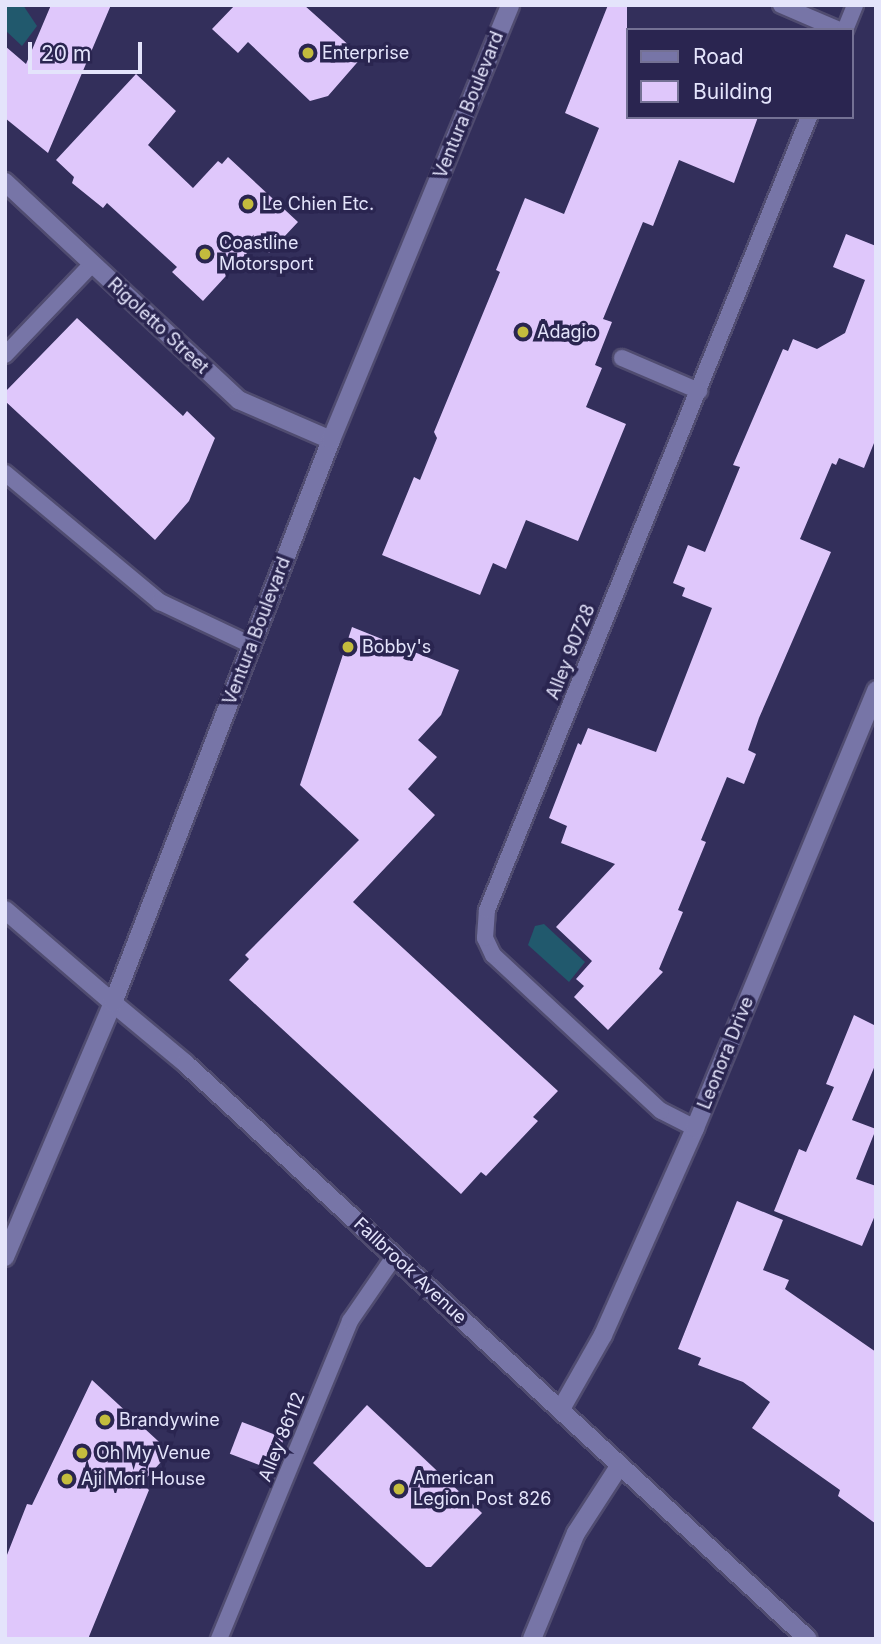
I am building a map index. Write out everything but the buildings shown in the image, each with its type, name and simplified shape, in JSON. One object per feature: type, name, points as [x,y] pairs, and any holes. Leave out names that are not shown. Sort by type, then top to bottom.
[{"type":"main road","name":"Ventura Boulevard","points":[[5,1257],[113,1003],[331,440],[510,5]]},
{"type":"main road","name":"Rigoletto Street","points":[[5,182],[239,400],[331,440]]},
{"type":"main road","name":"Leonora Drive","points":[[561,1409],[603,1335],[695,1128],[876,690]]},
{"type":"main road","name":"Fallbrook Avenue","points":[[5,910],[185,1063],[808,1639]]},
{"type":"main road","points":[[532,1639],[576,1533],[620,1465]]},
{"type":"lane","points":[[781,5],[834,28]]},
{"type":"lane","points":[[846,28],[855,5]]},
{"type":"lane","name":"Alley 90728","points":[[695,1128],[661,1111],[493,955],[485,938],[487,910],[808,119]]},
{"type":"lane","points":[[5,355],[92,265]]},
{"type":"lane","points":[[622,358],[699,391]]},
{"type":"lane","points":[[5,472],[160,602],[251,645]]},
{"type":"lane","name":"Alley 86112","points":[[219,1639],[350,1321],[394,1257]]},
{"type":"water","points":[[5,5],[23,5],[37,26],[22,46],[5,30]]},
{"type":"water","points":[[544,924],[585,962],[569,982],[528,945],[535,926]]},
{"type":"place","name":"Enterprise","points":[[308,53]]},
{"type":"place","name":"Le Chien Etc.","points":[[248,204]]},
{"type":"place","name":"Coastline Motorsport","points":[[205,254]]},
{"type":"place","name":"Adagio","points":[[523,332]]},
{"type":"place","name":"Bobby's","points":[[348,647]]},
{"type":"place","name":"Brandywine","points":[[105,1420]]},
{"type":"place","name":"Oh My Venue","points":[[82,1453]]},
{"type":"place","name":"Aji Mori House","points":[[67,1479]]},
{"type":"place","name":"American Legion Post 826","points":[[399,1489]]}]
